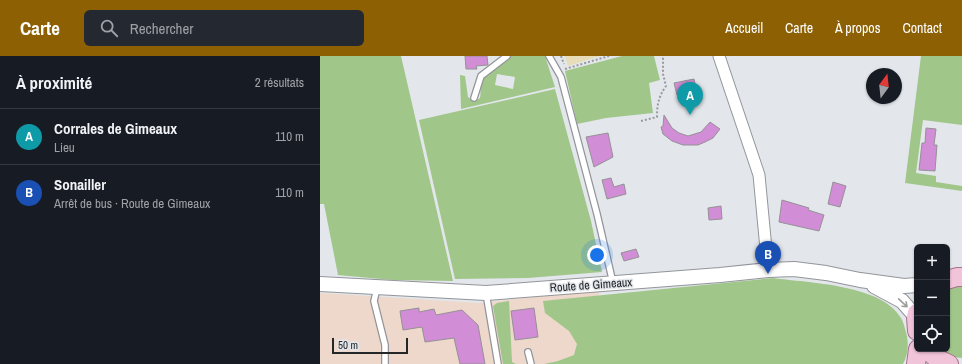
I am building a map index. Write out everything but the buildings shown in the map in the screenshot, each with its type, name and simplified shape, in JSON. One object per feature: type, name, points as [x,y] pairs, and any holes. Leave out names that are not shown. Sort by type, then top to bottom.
[{"type":"main road","points":[[916,364],[918,352]]},
{"type":"main road","points":[[929,352],[936,358],[949,364]]},
{"type":"street","points":[[719,56],[759,175],[768,270]]},
{"type":"street","name":"Route de Gimeaux","points":[[320,284],[486,293],[768,270],[794,270],[826,273],[860,280],[904,286],[914,285]]},
{"type":"street","name":"Route de Gimeaux","points":[[860,280],[902,301],[914,316]]},
{"type":"lane","points":[[474,98],[480,76],[507,56]]},
{"type":"lane","points":[[549,56],[561,77],[597,214],[613,283]]},
{"type":"lane","points":[[377,287],[374,301],[385,346],[385,364]]},
{"type":"lane","points":[[486,293],[498,364]]},
{"type":"lane","points":[[528,352],[531,364]]},
{"type":"path","points":[[561,56],[565,69],[609,56]]},
{"type":"path","points":[[641,121],[657,117],[657,105],[666,86],[663,74],[663,56]]},
{"type":"shaded area","points":[[598,290],[612,364],[320,364],[320,293],[479,303]]},
{"type":"green space","points":[[320,56],[401,56],[453,281],[392,280],[338,275],[324,204],[320,204]]},
{"type":"green space","points":[[511,56],[545,56],[555,87],[461,109],[460,75],[465,76],[468,97],[472,100],[477,100],[480,98],[483,80],[489,72]],"holes":[[[497,74],[515,77],[513,89],[495,85]]]},
{"type":"green space","points":[[622,56],[654,56],[660,80],[649,83],[653,113],[606,118],[577,124],[565,71]]},
{"type":"green space","points":[[921,56],[962,56],[962,125],[923,120],[916,173],[936,176],[936,182],[962,186],[962,191],[905,183]]},
{"type":"green space","points":[[555,89],[591,221],[602,272],[528,278],[455,279],[419,120]]},
{"type":"green space","points":[[773,278],[843,287],[877,298],[891,307],[902,319],[907,338],[908,346],[903,364],[544,364],[574,355],[577,344],[569,331],[545,313],[543,301]]},
{"type":"green space","points":[[962,285],[962,358],[953,357],[944,352],[950,352],[950,287]]},
{"type":"green space","points":[[509,301],[512,362],[516,364],[503,364],[493,306],[497,303]]},
{"type":"sand","points":[[565,56],[600,56],[568,66]]},
{"type":"place","name":"Corrales de Gimeaux","points":[[690,115]]},
{"type":"place","name":"Sonailler","points":[[768,274]]}]
